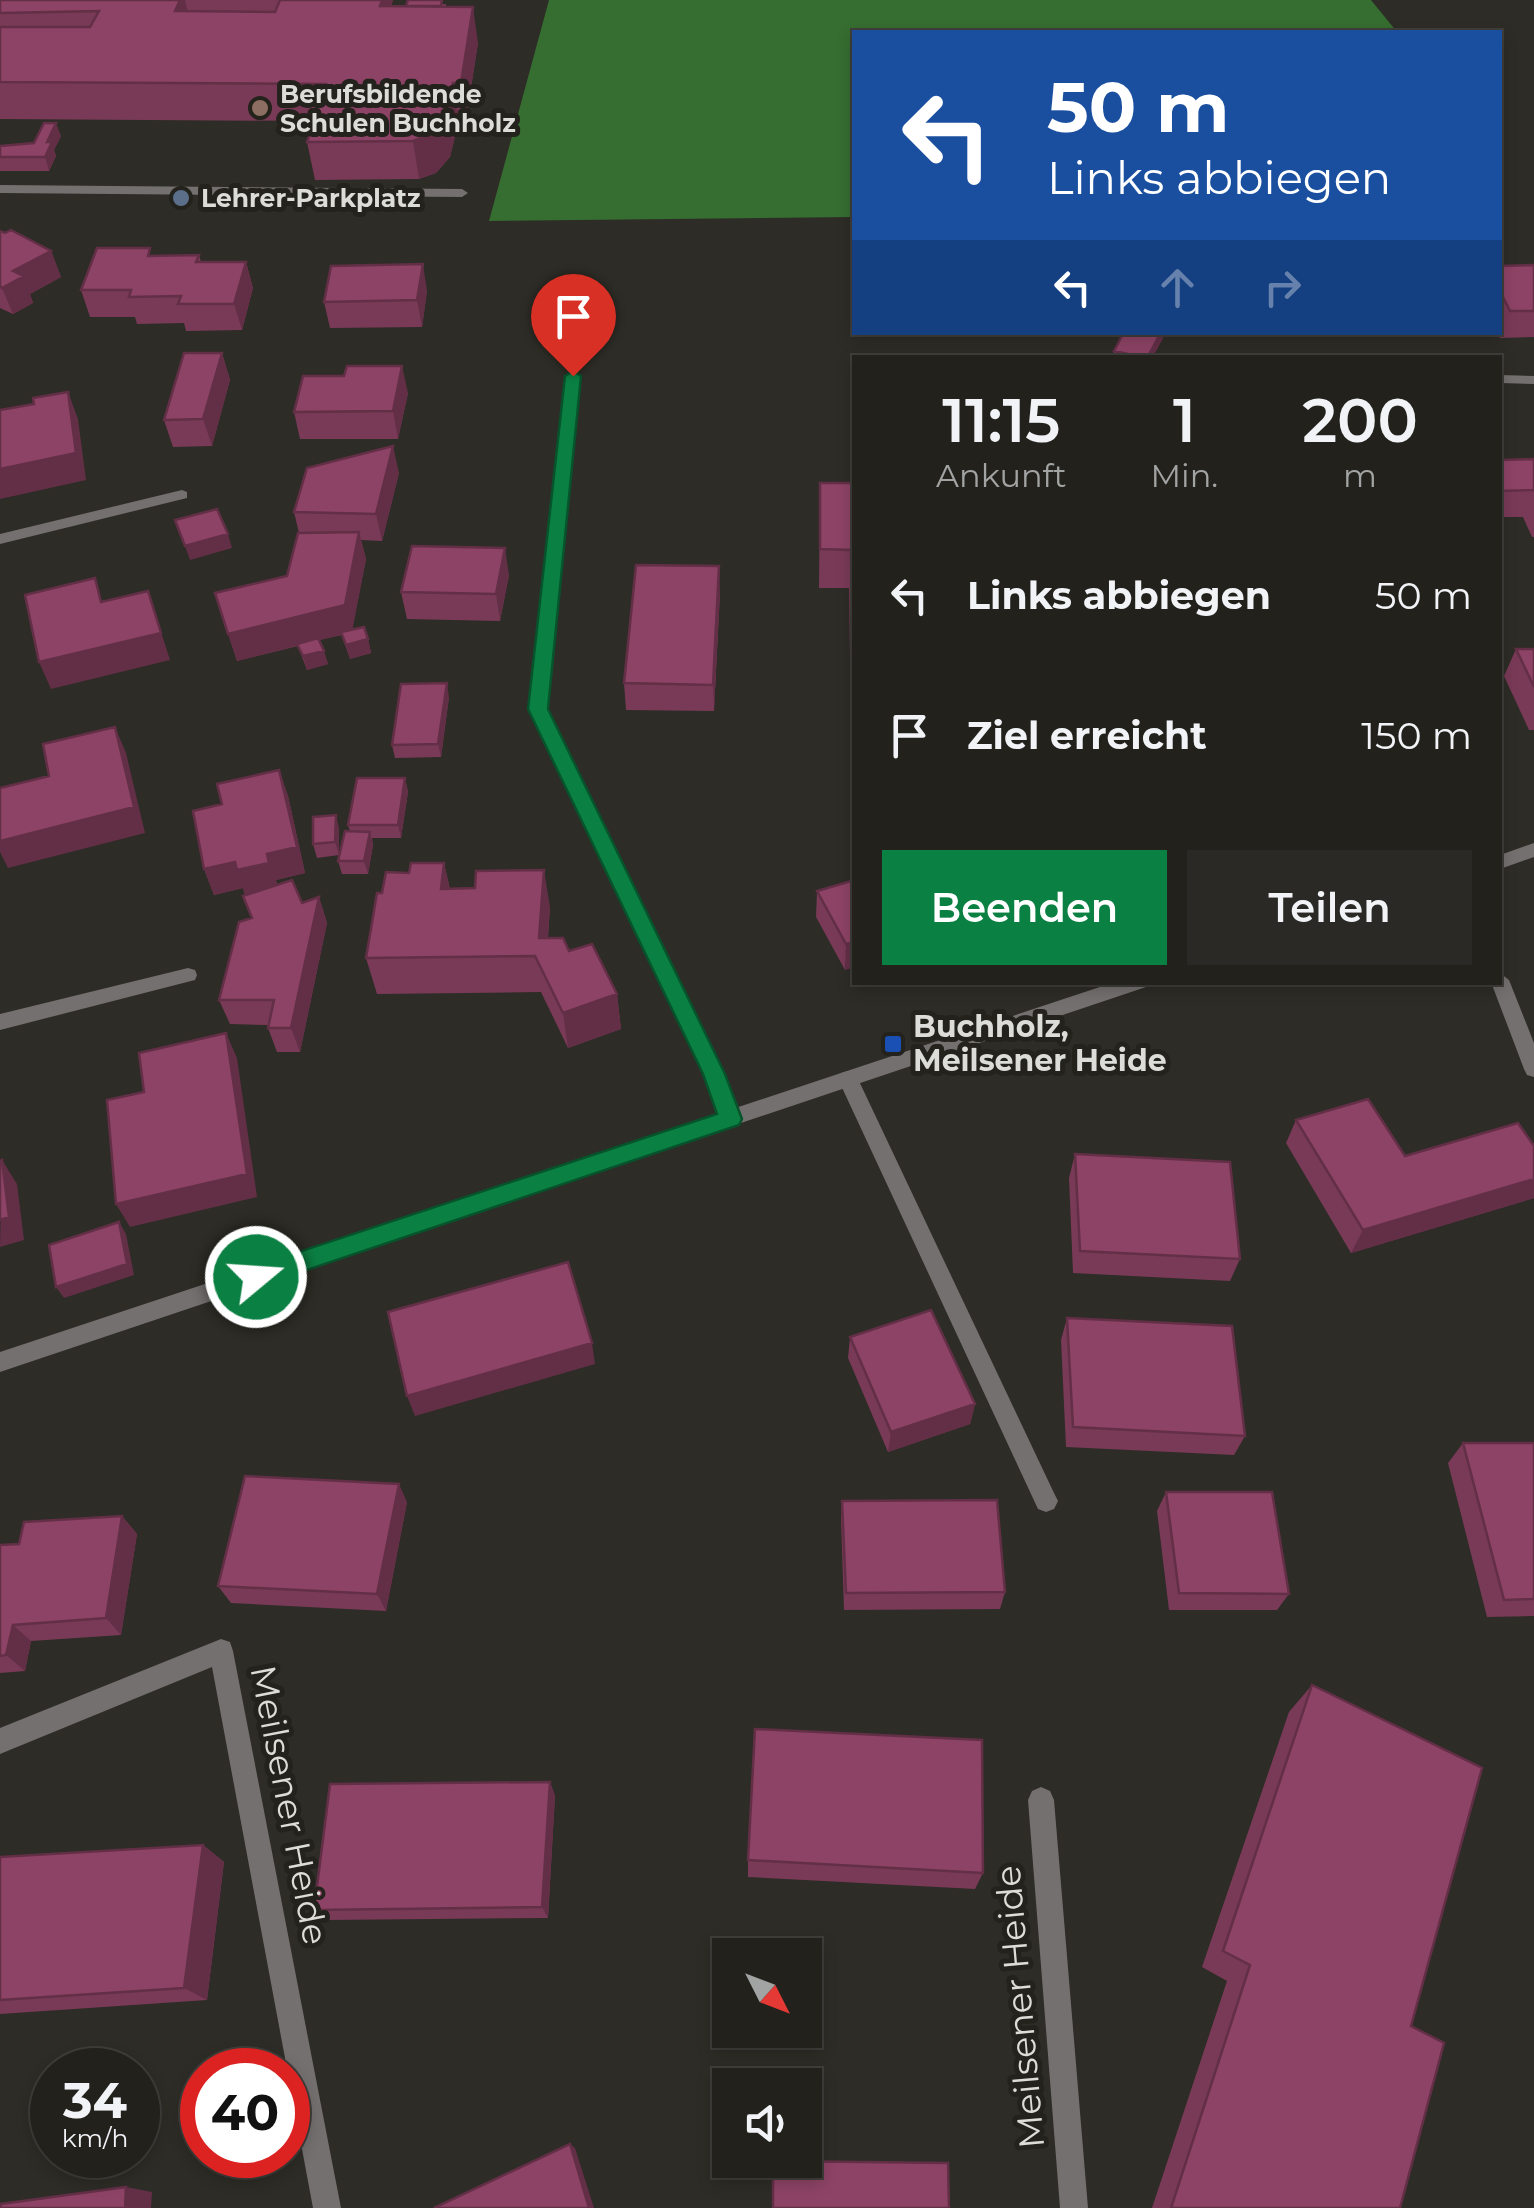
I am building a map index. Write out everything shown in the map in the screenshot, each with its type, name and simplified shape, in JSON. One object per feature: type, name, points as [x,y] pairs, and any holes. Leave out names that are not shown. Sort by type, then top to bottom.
[{"type":"street","points":[[0,190],[462,193]]},
{"type":"street","points":[[573,376],[538,709],[714,1074],[730,1119]]},
{"type":"street","points":[[1502,380],[1534,380]]},
{"type":"street","points":[[0,539],[182,494]]},
{"type":"street","points":[[1502,861],[1534,850]]},
{"type":"street","points":[[0,1022],[188,974]]},
{"type":"street","points":[[0,1362],[1130,985]]},
{"type":"street","points":[[1502,985],[1534,1069]]},
{"type":"street","points":[[848,1080],[1046,1501]]},
{"type":"street","name":"Meilsener Heide","points":[[0,1742],[221,1651],[327,2208]]},
{"type":"street","name":"Meilsener Heide","points":[[1040,1800],[1074,2208]]},
{"type":"green space","points":[[549,0],[1371,0],[1395,30],[852,30],[852,217],[489,221]]},
{"type":"building","points":[[0,0],[180,0],[175,11],[275,12],[280,0],[382,0],[380,6],[473,7],[461,83],[453,83],[444,119],[430,135],[413,141],[307,142],[326,84],[0,82],[0,27],[90,27],[99,11],[0,13]]},
{"type":"building","points":[[408,0],[442,0],[441,6],[406,6]]},
{"type":"building","points":[[44,123],[56,123],[45,157],[0,157],[0,146],[34,143]]},
{"type":"building","points":[[11,230],[51,251],[13,271],[24,276],[2,288],[0,231]]},
{"type":"building","points":[[97,248],[150,248],[148,256],[199,255],[196,262],[246,262],[234,304],[178,304],[181,296],[129,297],[131,290],[81,290]]},
{"type":"building","points":[[423,264],[417,300],[324,302],[331,266]]},
{"type":"building","points":[[1534,265],[1534,311],[1510,311],[1502,295],[1502,266]]},
{"type":"building","points":[[1122,335],[1159,335],[1149,355],[1114,351]]},
{"type":"building","points":[[184,353],[222,353],[203,419],[164,420]]},
{"type":"building","points":[[347,366],[402,366],[393,411],[294,412],[303,376],[344,376]]},
{"type":"building","points":[[68,392],[76,453],[0,469],[0,410],[34,404],[33,398]]},
{"type":"building","points":[[393,446],[376,514],[294,512],[307,468]]},
{"type":"building","points":[[1534,459],[1534,490],[1502,491],[1502,460]]},
{"type":"building","points":[[820,483],[852,483],[852,619],[851,550],[820,549]]},
{"type":"building","points":[[217,509],[228,534],[185,546],[175,520]]},
{"type":"building","points":[[359,532],[345,605],[228,634],[215,593],[287,576],[298,533]]},
{"type":"building","points":[[412,546],[505,548],[496,594],[401,592]]},
{"type":"building","points":[[636,565],[719,566],[713,685],[624,683]]},
{"type":"building","points":[[95,578],[101,602],[148,591],[161,633],[39,662],[25,595]]},
{"type":"building","points":[[364,627],[368,639],[346,645],[341,632]]},
{"type":"building","points":[[318,638],[324,651],[303,656],[297,644]]},
{"type":"building","points":[[1516,649],[1534,649],[1534,687]]},
{"type":"building","points":[[447,683],[438,744],[392,745],[401,684]]},
{"type":"building","points":[[115,727],[134,807],[0,841],[0,788],[49,776],[43,744]]},
{"type":"building","points":[[279,770],[297,847],[267,854],[269,863],[237,870],[235,862],[204,869],[193,811],[222,804],[217,784]]},
{"type":"building","points":[[357,778],[405,778],[398,825],[348,825]]},
{"type":"building","points":[[336,815],[335,842],[313,844],[313,817]]},
{"type":"building","points":[[345,831],[370,832],[364,861],[338,861]]},
{"type":"building","points":[[411,863],[444,863],[441,889],[475,888],[476,871],[544,870],[539,938],[563,938],[569,951],[592,944],[617,994],[563,1013],[535,956],[366,958],[377,893],[382,893],[386,872],[409,873]]},
{"type":"building","points":[[292,880],[302,903],[319,897],[291,1028],[268,1028],[274,1000],[219,1000],[239,922],[252,918],[243,896]]},
{"type":"building","points":[[852,881],[852,943],[846,944],[817,891]]},
{"type":"building","points":[[226,1033],[247,1174],[116,1204],[107,1100],[144,1092],[139,1053]]},
{"type":"building","points":[[1368,1099],[1405,1156],[1518,1123],[1534,1146],[1534,1179],[1363,1230],[1296,1120]]},
{"type":"building","points":[[1075,1154],[1230,1162],[1240,1259],[1080,1251]]},
{"type":"building","points":[[0,1161],[9,1217],[0,1220]]},
{"type":"building","points":[[119,1222],[127,1264],[56,1287],[49,1245]]},
{"type":"building","points":[[568,1262],[592,1343],[407,1396],[388,1312]]},
{"type":"building","points":[[931,1310],[975,1404],[891,1432],[850,1337]]},
{"type":"building","points":[[1067,1318],[1232,1326],[1245,1436],[1073,1427]]},
{"type":"building","points":[[1463,1443],[1534,1443],[1534,1599],[1504,1600]]},
{"type":"building","points":[[245,1476],[399,1484],[377,1594],[218,1586]]},
{"type":"building","points":[[1166,1492],[1272,1492],[1289,1594],[1179,1593]]},
{"type":"building","points":[[997,1500],[1005,1592],[846,1593],[842,1501]]},
{"type":"building","points":[[122,1516],[106,1618],[13,1625],[6,1655],[0,1656],[0,1545],[19,1544],[24,1522]]},
{"type":"building","points":[[1312,1685],[1482,1768],[1411,2026],[1444,2043],[1400,2208],[1171,2208],[1250,1965],[1223,1951]]},
{"type":"building","points":[[755,1729],[982,1740],[983,1873],[748,1860]]},
{"type":"building","points":[[550,1782],[542,1907],[314,1910],[330,1784]]},
{"type":"building","points":[[203,1845],[184,1988],[0,2000],[0,1857]]},
{"type":"building","points":[[570,2144],[589,2208],[434,2208]]},
{"type":"building","points":[[822,2162],[948,2163],[949,2208],[773,2208],[773,2178],[822,2178]]},
{"type":"building","points":[[126,2187],[125,2208],[0,2208],[1,2204]]},
{"type":"place","name":"Berufsbildende Schulen Buchholz","points":[[260,108]]},
{"type":"place","name":"Lehrer-Parkplatz","points":[[181,198]]},
{"type":"place","name":"Buchholz, Meilsener Heide","points":[[893,1044]]},
{"type":"route","points":[[256,1277],[730,1119],[714,1074],[538,709],[573,376]]}]
